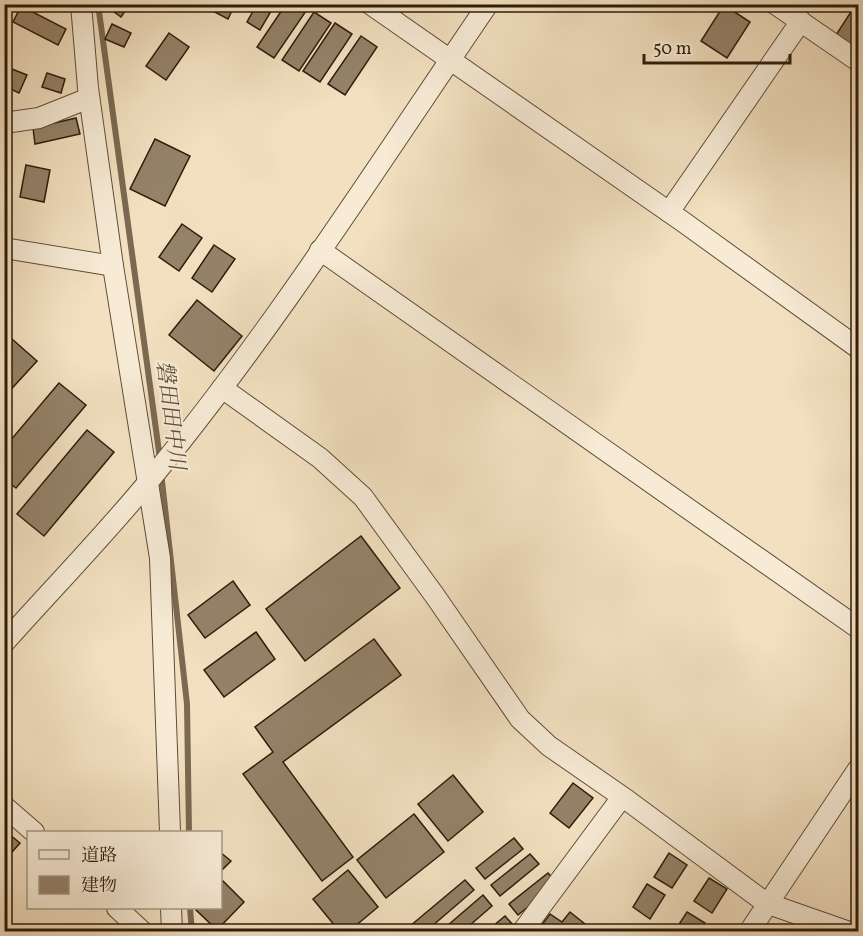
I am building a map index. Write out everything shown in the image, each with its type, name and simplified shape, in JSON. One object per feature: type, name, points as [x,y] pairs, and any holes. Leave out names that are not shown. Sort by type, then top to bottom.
[{"type":"street","points":[[81,4],[89,98],[113,266],[160,558],[170,831]]},
{"type":"street","points":[[370,4],[669,212],[858,348]]},
{"type":"street","points":[[4,643],[149,481],[222,388],[282,308],[488,4]]},
{"type":"street","points":[[775,4],[858,62]]},
{"type":"street","points":[[669,212],[801,21]]},
{"type":"street","points":[[4,123],[39,118],[89,98]]},
{"type":"street","points":[[4,248],[113,266]]},
{"type":"street","points":[[321,250],[333,261],[858,628]]},
{"type":"street","points":[[222,388],[320,458],[363,497],[520,719],[549,746],[766,903],[849,932]]},
{"type":"street","points":[[749,932],[766,903],[858,769]]},
{"type":"street","points":[[522,932],[622,797]]},
{"type":"street","points":[[4,806],[33,831]]},
{"type":"street","points":[[118,909],[143,932]]},
{"type":"street","points":[[171,909],[172,932]]},
{"type":"building","points":[[103,4],[130,4],[121,17]]},
{"type":"building","points":[[204,4],[235,4],[228,19],[203,6]]},
{"type":"building","points":[[257,4],[274,6],[260,30],[247,22]]},
{"type":"building","points":[[286,4],[297,4],[306,11],[274,58],[257,47]]},
{"type":"building","points":[[858,4],[858,50],[836,35]]},
{"type":"building","points":[[724,5],[750,22],[727,58],[701,41]]},
{"type":"building","points":[[21,6],[66,29],[58,45],[13,22]]},
{"type":"building","points":[[314,12],[331,23],[299,71],[282,60]]},
{"type":"building","points":[[335,23],[352,34],[320,82],[303,71]]},
{"type":"building","points":[[112,24],[131,33],[124,47],[105,39]]},
{"type":"building","points":[[169,33],[189,47],[166,80],[146,66]]},
{"type":"building","points":[[361,36],[377,47],[345,95],[328,84]]},
{"type":"building","points":[[12,69],[27,75],[19,93],[4,86]]},
{"type":"building","points":[[47,73],[65,79],[61,93],[42,87]]},
{"type":"building","points":[[76,118],[80,134],[35,144],[33,128]]},
{"type":"building","points":[[155,139],[190,156],[165,206],[130,189]]},
{"type":"building","points":[[26,165],[50,170],[44,202],[20,197]]},
{"type":"building","points":[[182,224],[202,238],[179,271],[159,257]]},
{"type":"building","points":[[214,245],[235,259],[212,292],[192,278]]},
{"type":"building","points":[[197,300],[242,336],[214,371],[169,335]]},
{"type":"building","points":[[4,332],[37,361],[4,397]]},
{"type":"building","points":[[59,383],[86,405],[16,488],[4,479],[4,448]]},
{"type":"building","points":[[87,430],[114,452],[44,536],[17,514]]},
{"type":"building","points":[[361,536],[400,588],[305,661],[266,609]]},
{"type":"building","points":[[233,581],[250,605],[205,638],[188,615]]},
{"type":"building","points":[[256,632],[275,659],[224,697],[204,670]]},
{"type":"building","points":[[374,639],[401,675],[283,762],[353,857],[322,881],[243,774],[273,752],[255,727]]},
{"type":"building","points":[[453,775],[483,812],[448,841],[418,804]]},
{"type":"building","points":[[573,783],[593,798],[569,828],[550,813]]},
{"type":"building","points":[[414,814],[444,852],[386,898],[357,860]]},
{"type":"building","points":[[4,830],[20,843],[4,861]]},
{"type":"building","points":[[514,838],[523,849],[485,879],[476,868]]},
{"type":"building","points":[[669,853],[687,865],[672,888],[654,877]]},
{"type":"building","points":[[222,854],[231,861],[222,870]]},
{"type":"building","points":[[530,854],[539,864],[500,896],[491,885]]},
{"type":"building","points":[[348,870],[378,907],[348,932],[340,932],[313,899]]},
{"type":"building","points":[[548,873],[557,883],[518,915],[509,904]]},
{"type":"building","points":[[709,878],[727,889],[712,913],[694,901]]},
{"type":"building","points":[[465,880],[474,890],[425,932],[415,932],[410,926]]},
{"type":"building","points":[[222,882],[244,902],[217,930],[196,910],[222,909]]},
{"type":"building","points":[[647,884],[665,895],[650,919],[633,907]]},
{"type":"building","points":[[483,895],[492,906],[462,932],[440,932]]},
{"type":"building","points":[[570,912],[595,932],[541,932],[538,930],[550,914],[562,922]]},
{"type":"building","points":[[687,912],[705,923],[699,932],[674,932]]},
{"type":"building","points":[[505,916],[514,926],[508,932],[486,932]]},
{"type":"waterway","name":"磐田田中川","points":[[98,4],[160,459]]},
{"type":"waterway","name":"磐田田中川","points":[[161,472],[187,704],[189,831]]},
{"type":"waterway","name":"磐田田中川","points":[[190,909],[192,932]]}]
